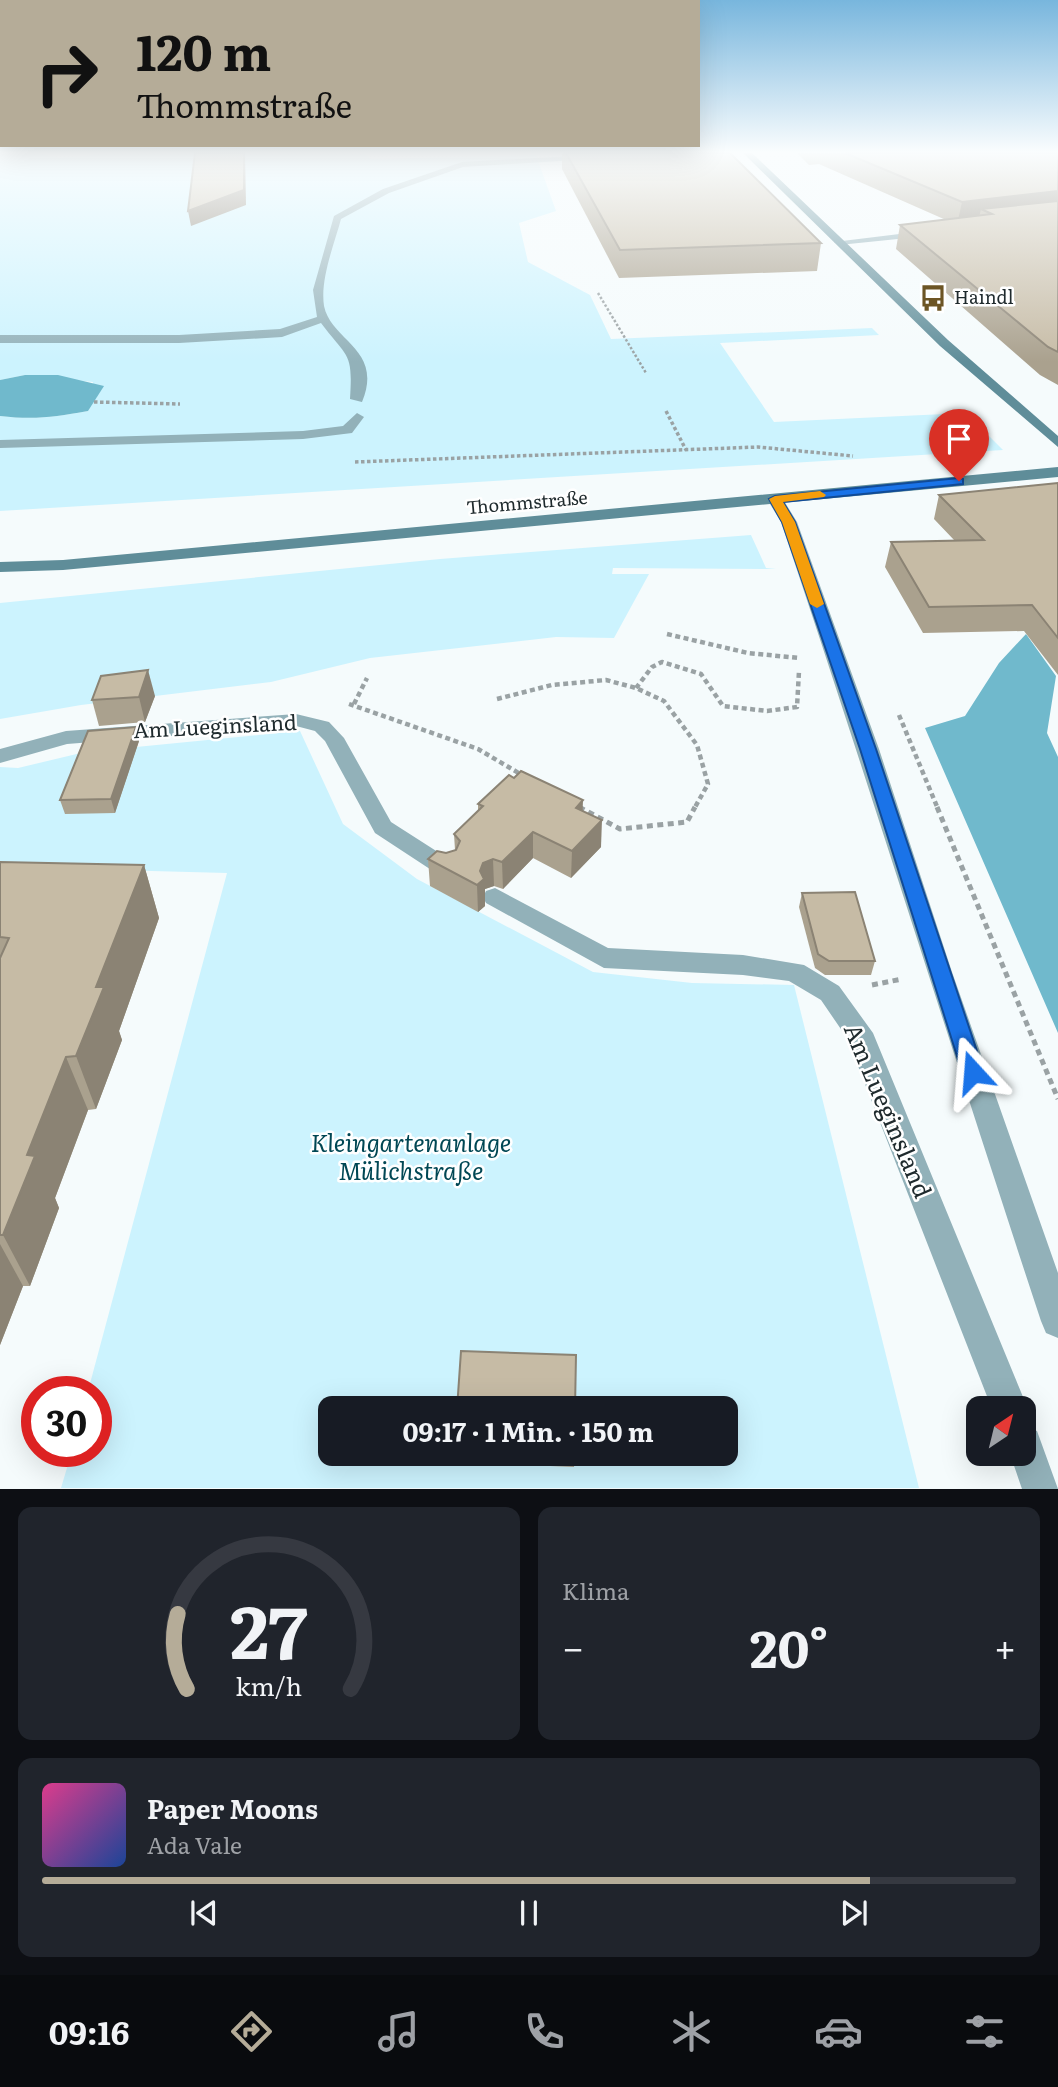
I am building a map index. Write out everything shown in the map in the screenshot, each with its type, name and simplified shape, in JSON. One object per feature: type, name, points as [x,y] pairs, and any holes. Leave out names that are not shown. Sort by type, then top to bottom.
[{"type":"main road","points":[[819,222],[964,361],[1058,443]]},
{"type":"main road","name":"Thommstraße","points":[[0,567],[63,565],[1058,472]]},
{"type":"street","points":[[336,222],[318,308],[330,329],[350,347],[358,364],[357,399]]},
{"type":"street","points":[[839,242],[942,233]]},
{"type":"street","points":[[0,339],[179,339],[282,333],[324,318]]},
{"type":"street","points":[[0,444],[303,435],[348,430],[357,417]]},
{"type":"street","points":[[775,499],[789,522],[835,654],[939,972],[1058,1321]]},
{"type":"street","name":"Am Lueginsland","points":[[0,756],[66,738],[105,734],[296,720],[321,726],[334,738],[383,827],[447,869]]},
{"type":"street","name":"Am Lueginsland","points":[[495,897],[604,958],[743,965],[796,972],[830,993],[859,1033],[1005,1396]]},
{"type":"street","points":[[1032,1466],[1041,1489]]},
{"type":"path","points":[[598,293],[646,373]]},
{"type":"path","points":[[94,402],[187,404]]},
{"type":"path","points":[[666,411],[686,450]]},
{"type":"path","points":[[352,462],[758,447],[855,456]]},
{"type":"path","points":[[667,634],[748,653],[791,657]]},
{"type":"path","points":[[636,688],[652,667],[662,662],[701,674],[723,706],[767,711],[797,707],[800,658],[835,654]]},
{"type":"path","points":[[354,704],[367,678]]},
{"type":"path","points":[[497,699],[565,683],[606,680],[636,688],[664,701],[697,745],[708,784],[687,822],[620,829],[574,804]]},
{"type":"path","points":[[344,703],[354,704],[478,749],[526,777]]},
{"type":"path","points":[[895,706],[1058,1099]]},
{"type":"path","points":[[830,993],[939,972]]},
{"type":"green space","points":[[0,222],[521,222],[528,262],[590,295],[611,339],[872,328],[879,335],[720,343],[774,422],[966,413],[1003,450],[0,511],[0,416],[44,417],[88,411],[93,382],[25,375],[0,380]]},
{"type":"green space","points":[[751,535],[766,568],[776,569],[613,568],[612,574],[649,574],[614,638],[556,637],[370,658],[271,682],[81,705],[0,719],[0,603],[440,559]]},
{"type":"green space","name":"Kleingartenanlage Mülichstraße","points":[[300,731],[343,824],[417,879],[593,972],[692,983],[794,985],[919,1488],[61,1488],[67,1467],[112,1467],[112,1376],[92,1376],[227,873],[0,867],[0,767],[18,768],[85,752]]},
{"type":"water","points":[[25,375],[58,375],[104,386],[88,411],[44,417],[0,416],[0,380]]},
{"type":"water","points":[[1026,634],[1056,676],[1047,733],[1058,757],[1058,1033],[925,728],[965,716],[999,663]]},
{"type":"building","points":[[605,222],[800,222],[821,243],[620,250]]},
{"type":"building","points":[[921,222],[1058,222],[1058,352],[1048,347],[900,225]]},
{"type":"building","points":[[1058,483],[1058,638],[1032,605],[929,607],[891,542],[984,540],[939,495]]},
{"type":"building","points":[[148,670],[139,697],[92,700],[101,676]]},
{"type":"building","points":[[136,727],[111,799],[60,800],[88,731]]},
{"type":"building","points":[[521,771],[583,800],[576,808],[602,820],[572,851],[533,832],[502,862],[493,859],[483,863],[480,871],[484,879],[477,885],[428,859],[437,851],[446,853],[456,850],[460,841],[454,834],[483,806],[478,804],[509,775],[514,778]]},
{"type":"building","points":[[0,862],[144,865],[96,987],[104,987],[76,1056],[66,1057],[27,1155],[35,1156],[3,1235],[0,1235],[0,958],[9,938],[0,937]]},
{"type":"building","points":[[855,892],[875,961],[829,961],[818,954],[802,893]]},
{"type":"building","points":[[461,1351],[576,1355],[575,1396],[458,1396]]},
{"type":"slow traffic","points":[[817,604],[789,522],[775,499],[820,495]]},
{"type":"place","name":"Haindl","points":[[933,298]]},
{"type":"route","points":[[959,481],[775,499],[789,522],[868,749],[973,1072]]}]
